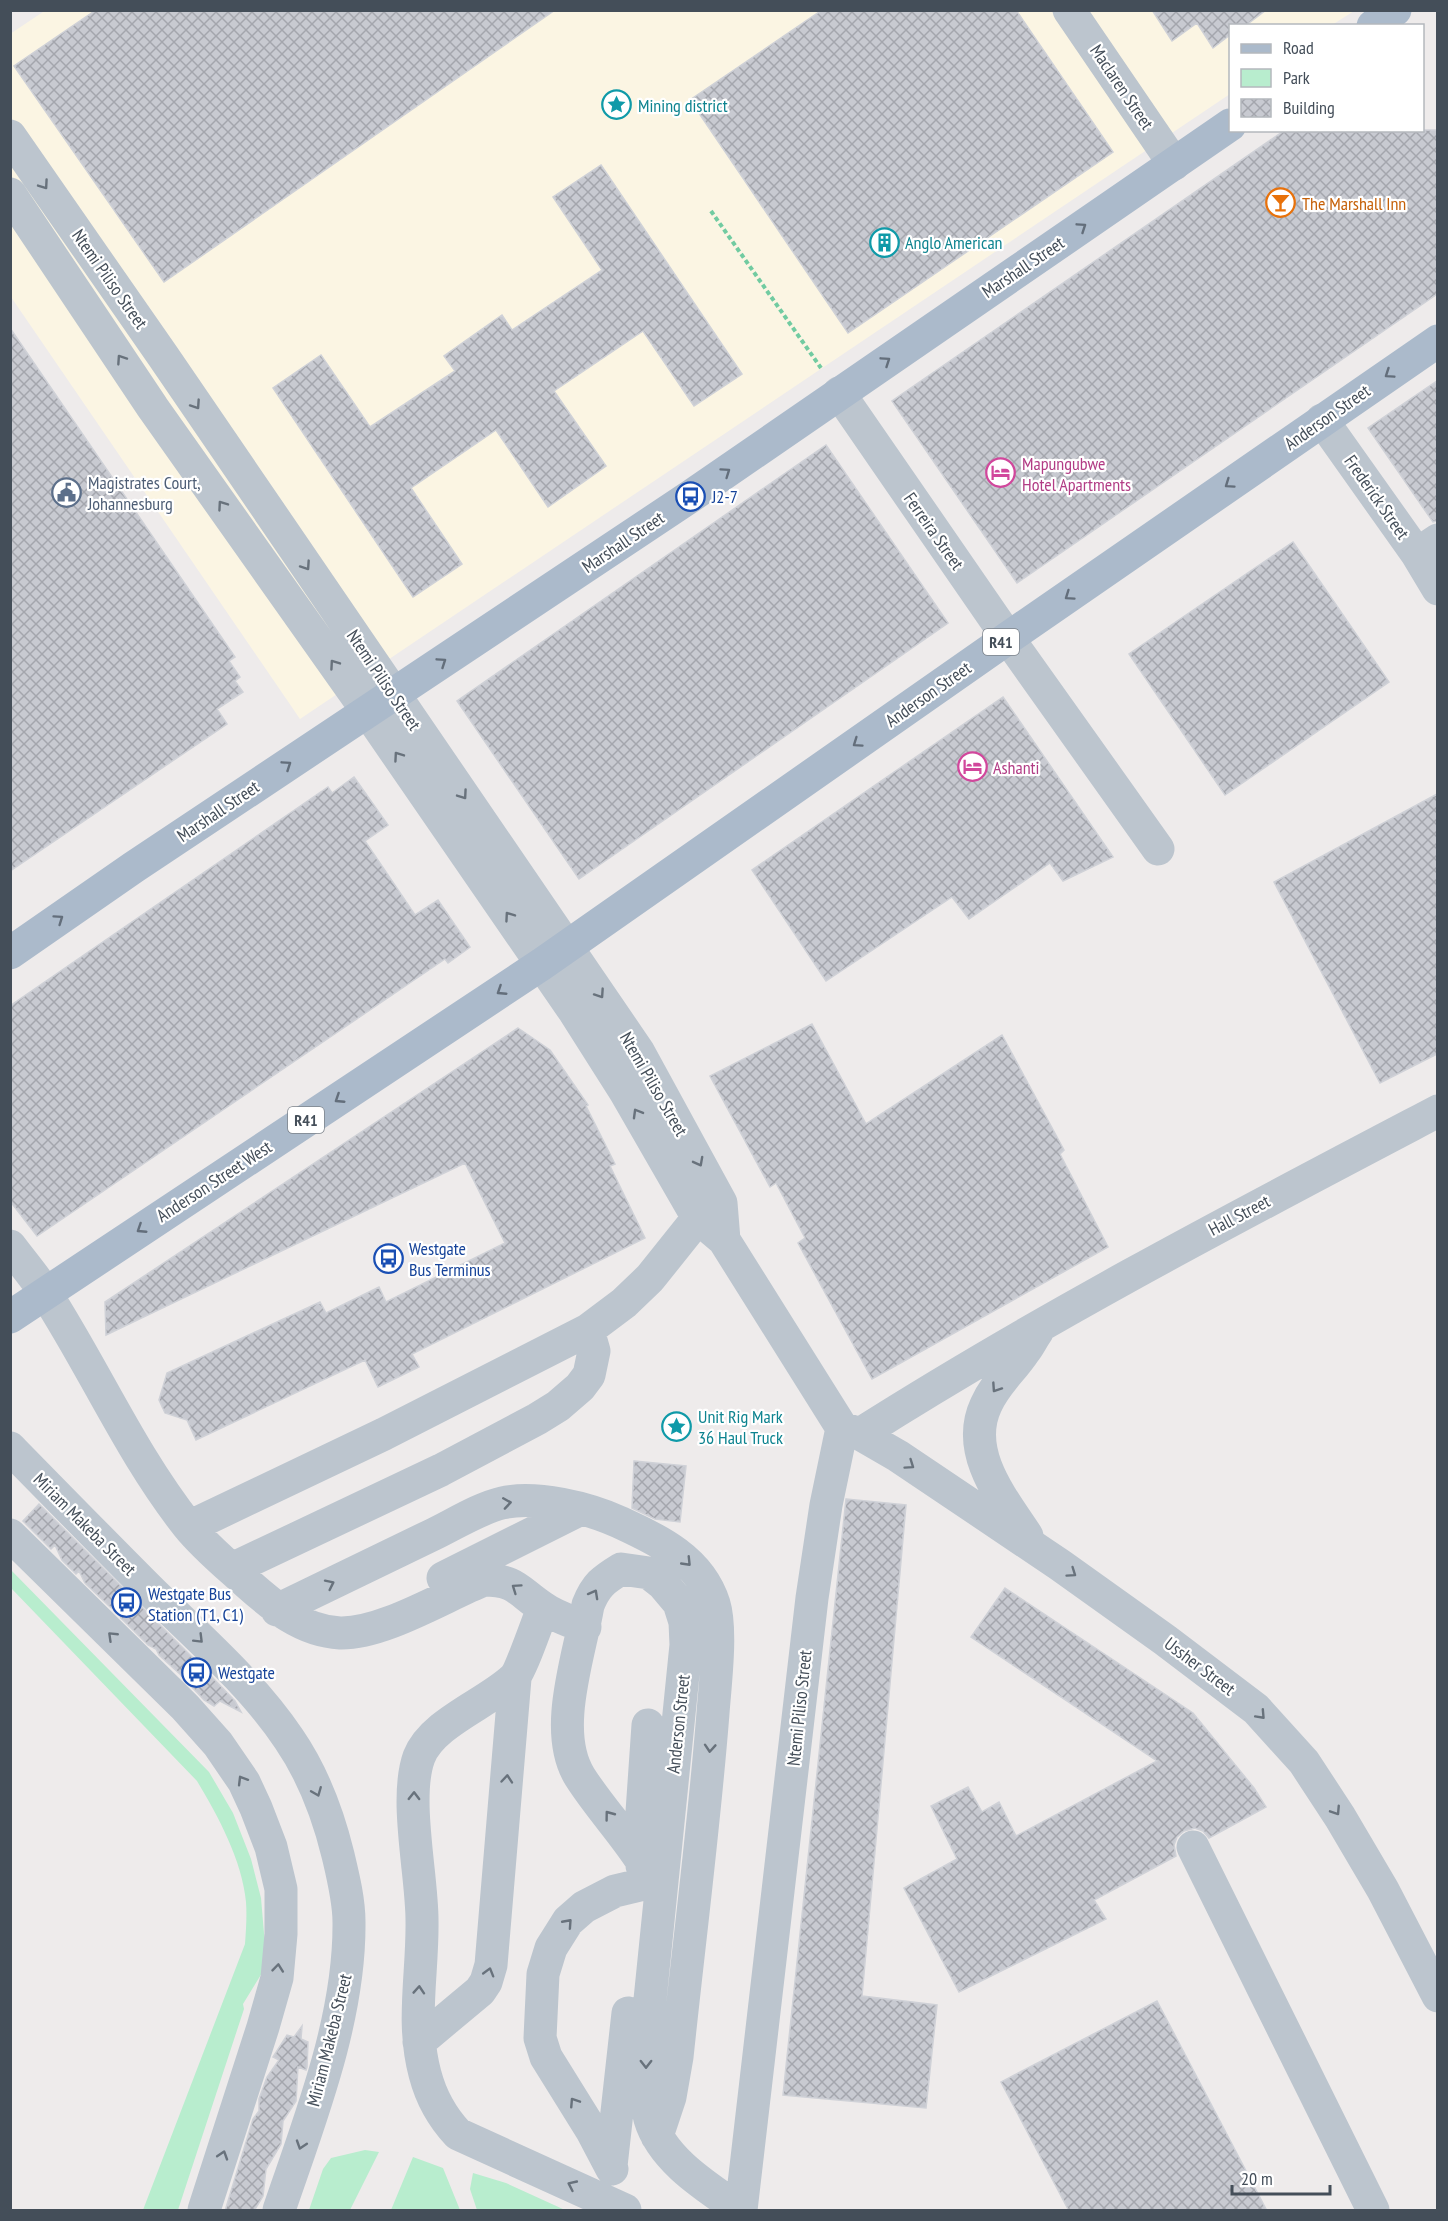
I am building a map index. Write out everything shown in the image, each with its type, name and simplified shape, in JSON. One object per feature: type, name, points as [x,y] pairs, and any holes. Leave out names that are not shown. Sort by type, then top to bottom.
[{"type":"main road","points":[[1376,24],[1395,10]]},
{"type":"main road","name":"Marshall Street","points":[[10,953],[134,867],[681,503],[1229,126]]},
{"type":"main road","name":"Anderson Street","points":[[554,955],[1437,340]]},
{"type":"main road","name":"Anderson Street West","points":[[10,1317],[554,955]]},
{"type":"street","name":"Maclaren Street","points":[[1069,10],[1174,164]]},
{"type":"street","name":"Ntemi Piliso Street","points":[[10,136],[163,356],[381,703],[554,955],[638,1050],[724,1240],[851,1431],[826,1504],[812,1598],[741,2211]]},
{"type":"street","name":"Ntemi Piliso Street","points":[[10,194],[153,408],[381,703]]},
{"type":"street","name":"Ferreira Street","points":[[839,393],[1008,638],[1158,849]]},
{"type":"street","name":"Frederick Street","points":[[1322,420],[1427,547],[1437,588]]},
{"type":"street","name":"Hall Street","points":[[851,1431],[910,1402],[1184,1245],[1437,1111]]},
{"type":"street","points":[[189,1527],[384,1434],[588,1330],[624,1303],[650,1278],[710,1211]]},
{"type":"street","points":[[10,1246],[45,1293],[155,1481],[210,1551],[277,1610],[317,1629],[341,1633],[364,1630],[388,1622],[484,1580],[501,1580],[510,1583],[543,1608],[585,1627]]},
{"type":"street","name":"Hall Street","points":[[1035,1548],[989,1475],[979,1436],[980,1420],[986,1404],[1043,1324]]},
{"type":"street","points":[[232,1569],[441,1470],[558,1406],[589,1375],[594,1351],[588,1330]]},
{"type":"street","name":"Ussher Street","points":[[851,1431],[898,1456],[1035,1548],[1156,1633],[1256,1709],[1304,1762],[1340,1817],[1383,1890],[1437,1995]]},
{"type":"street","name":"Miriam Makeba Street","points":[[10,1448],[252,1692],[294,1748],[310,1776],[330,1825],[342,1875],[349,1919],[347,1965],[331,2044],[279,2211]]},
{"type":"street","points":[[277,1610],[502,1503],[547,1502],[609,1518],[652,1537],[688,1561],[705,1585],[714,1603],[717,1623],[710,1756],[677,2057],[670,2097],[657,2136]]},
{"type":"street","points":[[341,1633],[467,1565],[579,1510]]},
{"type":"street","points":[[10,1535],[185,1707],[218,1744],[244,1782],[270,1847],[281,1889],[281,1934],[277,1978],[204,2211]]},
{"type":"street","name":"Anderson Street","points":[[641,1874],[579,1775],[571,1759],[567,1738],[568,1709],[588,1605],[594,1590],[605,1579],[621,1569],[650,1573],[679,1603],[685,1622],[686,1645],[646,2039],[646,2087],[650,2118],[657,2136],[694,2177],[741,2211]]},
{"type":"street","points":[[419,2042],[480,1991],[486,1982],[491,1965],[515,1678],[543,1608]]},
{"type":"street","points":[[515,1678],[440,1730],[419,1756],[414,1776],[413,1797],[422,1921],[417,2016],[419,2042],[426,2075],[436,2102],[446,2121],[458,2134],[626,2211]]},
{"type":"street","name":"Anderson Street","points":[[611,2166],[641,1874],[642,1812],[648,1725]]},
{"type":"street","points":[[1193,1847],[1372,2211]]},
{"type":"street","name":"Anderson Street","points":[[626,2211],[611,2166],[546,2057],[540,2038],[543,1974],[551,1948],[568,1921],[584,1907],[615,1892],[641,1874]]},
{"type":"path","points":[[711,211],[839,393]]},
{"type":"shaded area","points":[[46,10],[1354,11],[1334,24],[1229,24],[1229,95],[300,719],[11,297],[10,34]]},
{"type":"green space","points":[[10,1569],[209,1772],[233,1813],[251,1859],[261,1898],[265,1945],[262,1973],[243,2004],[244,2009],[178,2210],[143,2210],[245,1944],[246,1902],[240,1870],[221,1824],[197,1781],[11,1588]]},
{"type":"green space","points":[[365,2150],[379,2152],[350,2210],[309,2210],[323,2169],[331,2158]]},
{"type":"green space","points":[[413,2157],[443,2168],[460,2210],[391,2210]]},
{"type":"green space","points":[[473,2173],[506,2183],[565,2210],[477,2210],[470,2189]]},
{"type":"building","points":[[96,10],[555,10],[164,282],[14,66]]},
{"type":"building","name":"Anglo American","points":[[822,10],[1016,10],[1113,152],[848,333],[690,100]]},
{"type":"building","points":[[1152,10],[1266,10],[1248,24],[1229,24],[1229,36],[1213,48],[1197,23],[1172,41]]},
{"type":"building","points":[[1424,130],[1437,130],[1437,294],[1017,583],[892,401],[1282,132],[1424,132]]},
{"type":"building","points":[[601,165],[742,374],[694,406],[643,331],[554,391],[606,466],[548,507],[496,430],[411,488],[462,564],[413,597],[273,388],[321,355],[370,427],[455,371],[444,356],[502,315],[512,330],[602,270],[553,197]]},
{"type":"building","name":"Magistrates Court, Johannesburg","points":[[10,328],[235,657],[229,661],[240,677],[235,681],[243,692],[217,709],[227,724],[10,871]]},
{"type":"building","points":[[1437,381],[1437,521],[1433,522],[1368,428]]},
{"type":"building","points":[[826,445],[948,623],[579,879],[457,701]]},
{"type":"building","points":[[1293,542],[1389,682],[1225,795],[1129,654]]},
{"type":"building","points":[[1003,697],[1113,857],[1063,881],[1050,863],[969,919],[952,897],[826,981],[752,870]]},
{"type":"building","points":[[354,777],[388,825],[365,841],[415,915],[438,900],[470,947],[448,963],[445,959],[37,1236],[10,1201],[10,1006],[328,787],[332,793]]},
{"type":"building","points":[[1437,794],[1437,1054],[1380,1083],[1274,882]]},
{"type":"building","points":[[812,1024],[866,1124],[1002,1035],[1064,1150],[1060,1154],[1108,1247],[872,1379],[798,1243],[805,1238],[776,1183],[770,1187],[710,1076]]},
{"type":"building","points":[[518,1028],[550,1050],[588,1105],[586,1106],[615,1164],[610,1166],[645,1238],[412,1354],[419,1367],[378,1387],[365,1360],[196,1440],[187,1420],[165,1413],[159,1400],[167,1373],[320,1302],[326,1313],[379,1287],[386,1302],[505,1243],[465,1163],[106,1335],[105,1302]]},
{"type":"building","points":[[634,1461],[686,1466],[680,1522],[655,1519],[632,1508]]},
{"type":"building","points":[[846,1499],[906,1505],[862,1996],[937,2005],[926,2108],[783,2095]]},
{"type":"building","name":"Westgate Bus Station (T1, C1)","points":[[39,1504],[211,1676],[235,1701],[241,1712],[220,1701],[214,1706],[204,1700],[192,1685],[159,1655],[156,1649],[148,1645],[121,1618],[118,1611],[110,1607],[85,1583],[79,1571],[76,1574],[62,1560],[55,1545],[51,1549],[23,1521]]},
{"type":"building","points":[[1005,1588],[1193,1713],[1254,1788],[1266,1807],[1209,1838],[1203,1831],[1195,1828],[1184,1831],[1177,1837],[1174,1845],[1176,1856],[1094,1900],[1106,1919],[959,1992],[904,1888],[957,1859],[931,1806],[968,1787],[982,1812],[999,1802],[1016,1836],[1157,1761],[971,1637]]},
{"type":"building","points":[[1157,2001],[1267,2211],[1069,2211],[1001,2082]]},
{"type":"building","points":[[302,2026],[301,2039],[308,2042],[307,2067],[306,2070],[298,2067],[296,2101],[283,2121],[281,2144],[266,2169],[263,2196],[254,2211],[225,2211],[253,2119],[259,2111],[259,2099],[267,2077],[279,2060],[273,2057],[287,2035],[294,2037]]},
{"type":"place","name":"Mining district","points":[[617,105]]},
{"type":"place","name":"The Marshall Inn","points":[[1281,203]]},
{"type":"place","name":"Anglo American","points":[[884,242]]},
{"type":"place","name":"Mapungubwe Hotel Apartments","points":[[1001,473]]},
{"type":"place","name":"Magistrates Court, Johannesburg","points":[[67,492]]},
{"type":"place","name":"J2-7","points":[[691,496]]},
{"type":"place","name":"Ashanti","points":[[972,767]]},
{"type":"place","name":"Westgate Bus Terminus","points":[[388,1258]]},
{"type":"place","name":"Unit Rig Mark 36 Haul Truck","points":[[677,1426]]},
{"type":"place","name":"Westgate Bus Station (T1, C1)","points":[[127,1603]]},
{"type":"place","name":"Westgate","points":[[197,1672]]}]
